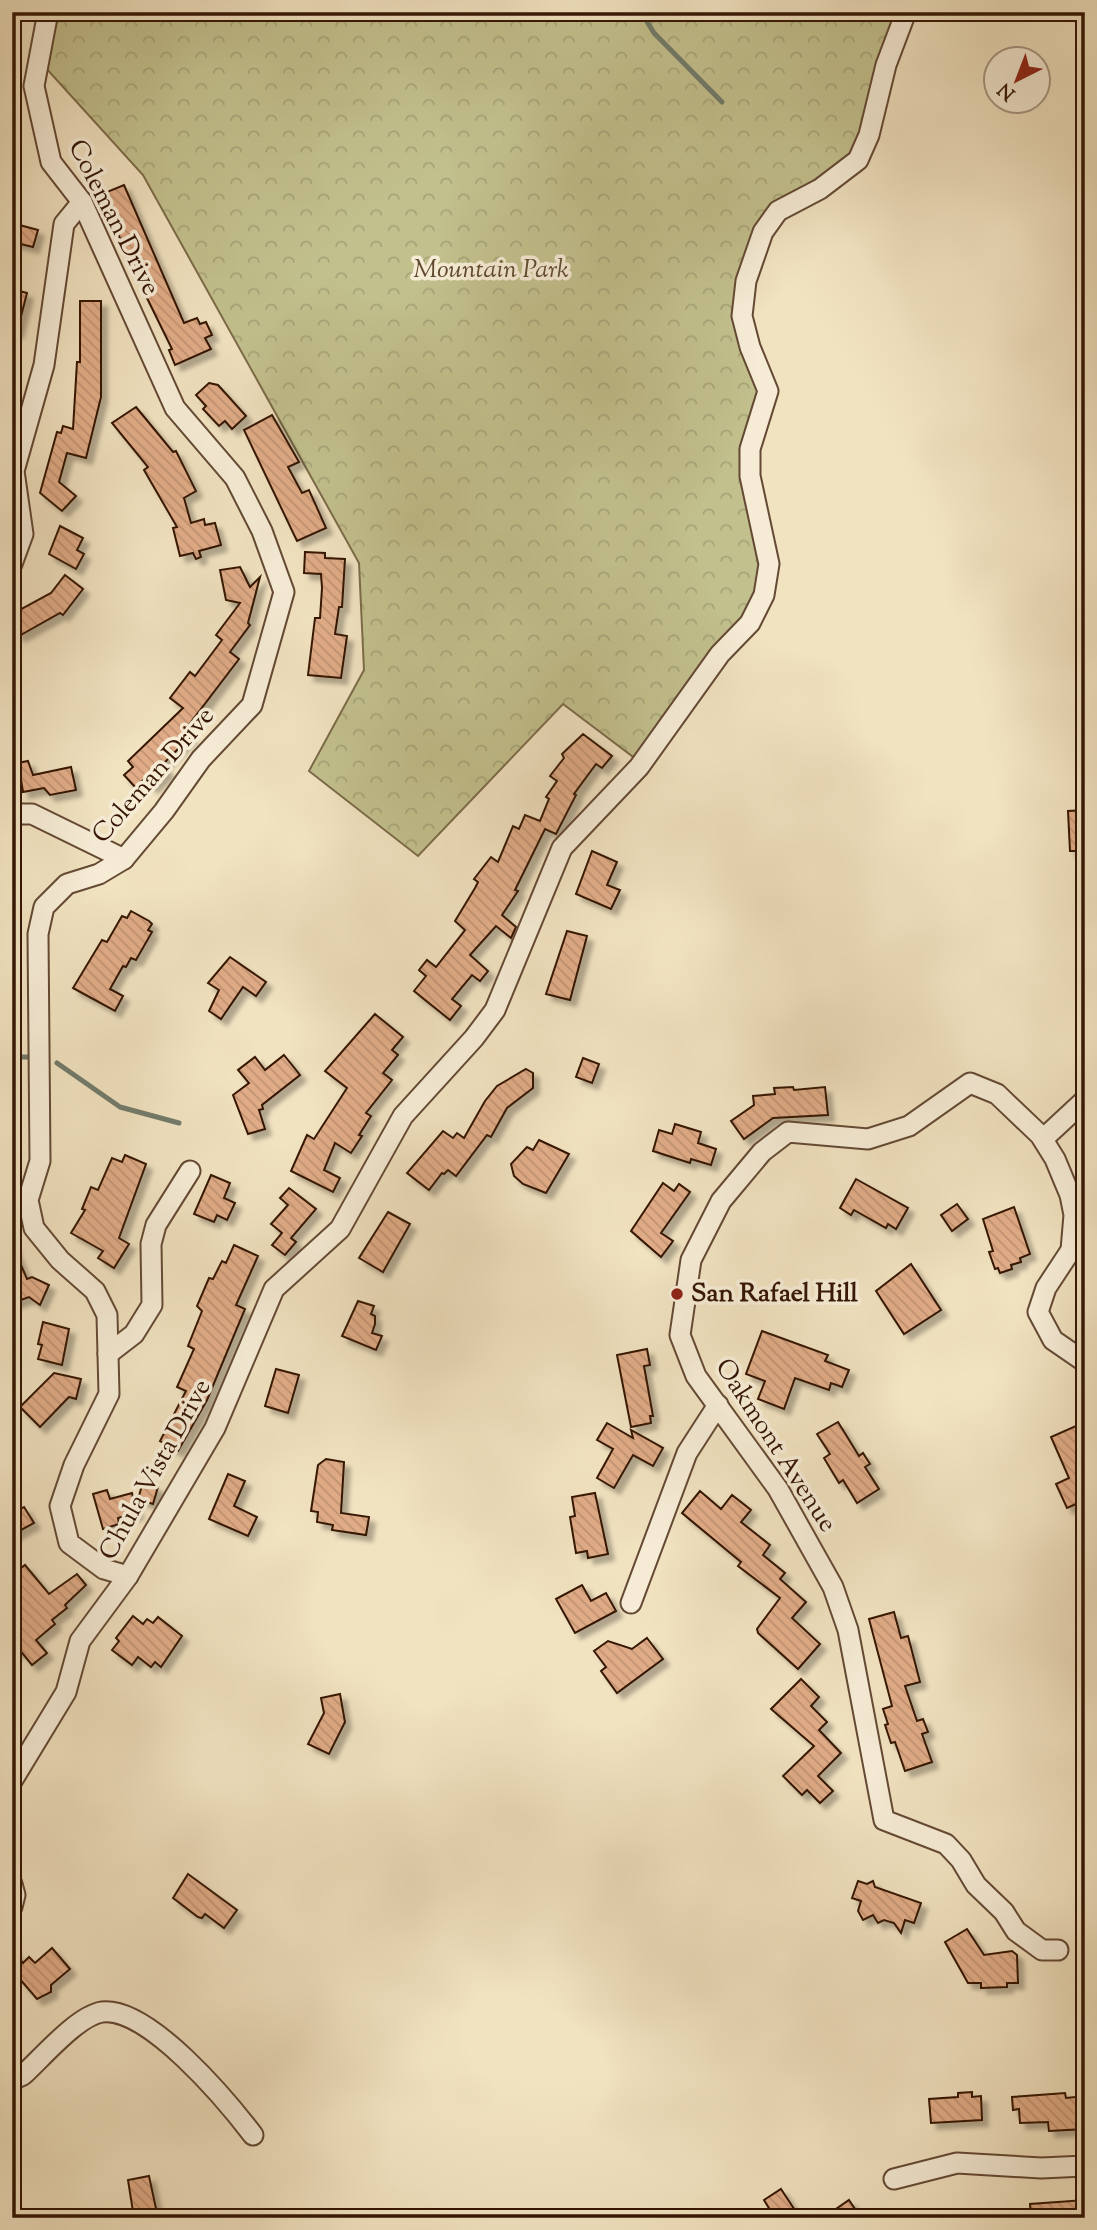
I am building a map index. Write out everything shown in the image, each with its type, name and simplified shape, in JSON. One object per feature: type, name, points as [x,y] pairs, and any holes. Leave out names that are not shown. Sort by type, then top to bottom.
[{"type":"street","name":"Coleman Drive","points":[[48,12],[34,86],[51,162],[82,202],[175,408],[235,478],[261,531],[284,592],[252,705],[201,759],[164,811],[124,859],[99,874],[67,884],[44,907],[36,954],[40,1161],[28,1200],[34,1228],[60,1260],[94,1291],[107,1315],[108,1394],[74,1465],[60,1506],[69,1543],[104,1569],[128,1576]]},
{"type":"street","name":"Chula Vista Drive","points":[[12,1781],[66,1692],[80,1641],[128,1576],[215,1428],[274,1289],[340,1229],[403,1116],[474,1038],[495,1010],[562,848],[639,767],[720,654],[750,623],[764,595],[769,564],[750,476],[750,449],[768,391],[742,316],[746,281],[763,232],[778,211],[820,189],[858,160],[869,135],[886,65],[906,12]]},
{"type":"street","points":[[12,564],[23,534],[14,471],[44,365],[64,224],[82,202]]},
{"type":"street","points":[[12,814],[32,814],[124,859]]},
{"type":"street","name":"Oakmont Avenue","points":[[1058,1950],[1042,1950],[1016,1931],[1004,1912],[975,1885],[961,1860],[946,1843],[884,1820],[848,1630],[832,1587],[778,1489],[696,1376],[680,1335],[691,1260],[721,1201],[762,1152],[788,1132],[868,1139],[909,1126],[971,1083],[997,1094],[1043,1139],[1065,1179],[1074,1214],[1071,1250],[1046,1288],[1038,1312],[1053,1340],[1085,1362]]},
{"type":"street","points":[[1043,1139],[1085,1100]]},
{"type":"street","points":[[108,1354],[134,1334],[152,1305],[151,1244],[156,1225],[190,1171]]},
{"type":"street","points":[[631,1603],[687,1453],[718,1405]]},
{"type":"street","points":[[12,1884],[15,1895],[12,1908]]},
{"type":"street","points":[[12,2080],[23,2075],[84,2019],[103,2012],[122,2016],[146,2025],[187,2062],[231,2107],[253,2135]]},
{"type":"street","points":[[894,2179],[957,2163],[1041,2168],[1085,2166]]},
{"type":"green space","name":"Mountain Park","points":[[54,12],[908,12],[866,157],[770,219],[746,319],[768,376],[752,458],[773,567],[761,605],[636,759],[563,704],[418,856],[309,771],[364,670],[359,563],[143,175],[44,66]]},
{"type":"building","points":[[124,185],[184,323],[197,318],[200,324],[206,322],[212,335],[205,338],[211,349],[175,365],[169,350],[172,349],[147,298],[132,255],[128,257],[102,194]]},
{"type":"building","points":[[12,223],[38,230],[33,247],[12,242]]},
{"type":"building","points":[[12,289],[27,293],[17,332],[12,332]]},
{"type":"building","points":[[80,301],[101,301],[101,397],[86,458],[67,453],[59,482],[76,496],[62,511],[40,493],[57,432],[61,433],[63,426],[73,429],[77,362],[80,362]]},
{"type":"building","points":[[209,383],[218,385],[246,416],[232,429],[225,421],[219,426],[203,409],[206,406],[196,395]]},
{"type":"building","points":[[136,407],[173,452],[176,451],[196,491],[184,498],[191,523],[204,519],[205,525],[215,523],[221,545],[199,551],[201,557],[196,559],[193,553],[180,556],[173,528],[177,527],[144,470],[148,467],[112,423]]},
{"type":"building","points":[[272,415],[299,462],[288,467],[302,493],[309,490],[326,528],[297,541],[244,430]]},
{"type":"building","points":[[60,526],[83,538],[77,550],[84,554],[76,569],[49,554]]},
{"type":"building","points":[[305,552],[325,553],[325,558],[345,559],[342,607],[339,607],[335,634],[347,636],[341,678],[308,675],[315,618],[320,618],[322,588],[321,574],[304,573]]},
{"type":"building","points":[[240,567],[250,587],[260,577],[248,623],[250,625],[230,652],[239,659],[185,730],[191,736],[162,765],[168,771],[152,787],[144,779],[136,788],[124,775],[133,767],[128,761],[183,708],[170,698],[190,672],[195,676],[222,640],[216,635],[240,603],[226,600],[220,570]]},
{"type":"building","points":[[65,575],[83,589],[63,615],[60,613],[19,636],[12,625],[12,614],[51,593]]},
{"type":"building","points":[[583,734],[612,756],[602,768],[596,764],[574,794],[576,795],[556,834],[545,829],[515,890],[518,891],[502,915],[516,927],[511,938],[496,926],[470,955],[488,971],[480,981],[472,975],[452,999],[461,1006],[450,1020],[414,991],[426,976],[419,970],[427,960],[436,967],[465,930],[455,921],[478,882],[474,879],[491,857],[498,862],[513,826],[519,829],[525,815],[540,821],[549,799],[546,797],[557,781],[550,776],[564,758],[562,754]]},
{"type":"building","points":[[28,761],[33,775],[71,767],[76,790],[50,795],[44,788],[23,792],[21,780],[12,782],[12,764]]},
{"type":"building","points":[[1085,810],[1085,851],[1070,851],[1068,811]]},
{"type":"building","points":[[592,851],[617,862],[607,885],[620,890],[611,909],[576,894]]},
{"type":"building","points":[[131,911],[152,924],[148,930],[152,932],[136,960],[131,958],[126,967],[123,966],[110,989],[123,996],[115,1011],[73,988],[102,940],[107,942],[122,916],[127,918]]},
{"type":"building","points":[[567,931],[587,936],[570,1000],[546,994]]},
{"type":"building","points":[[230,957],[266,982],[256,996],[243,987],[221,1019],[209,1011],[219,990],[208,983]]},
{"type":"building","points":[[375,1014],[403,1037],[392,1050],[398,1055],[383,1073],[392,1080],[366,1113],[371,1116],[359,1135],[362,1136],[351,1153],[335,1143],[324,1170],[340,1178],[333,1192],[291,1171],[307,1135],[314,1139],[347,1088],[325,1071]]},
{"type":"building","points":[[284,1055],[300,1075],[262,1105],[263,1109],[259,1110],[265,1129],[248,1134],[233,1095],[249,1083],[238,1070],[255,1057],[265,1070]]},
{"type":"building","points":[[583,1058],[599,1064],[592,1083],[576,1077]]},
{"type":"building","points":[[526,1069],[533,1073],[533,1088],[507,1108],[491,1137],[487,1135],[456,1176],[448,1170],[442,1173],[429,1190],[407,1173],[443,1131],[453,1138],[457,1133],[464,1138],[497,1086]]},
{"type":"building","points":[[793,1087],[794,1090],[825,1087],[828,1115],[773,1118],[744,1139],[731,1121],[754,1105],[753,1096],[775,1094],[774,1088]]},
{"type":"building","points":[[675,1124],[701,1132],[698,1143],[716,1149],[711,1165],[691,1159],[690,1163],[653,1151],[659,1130],[672,1134]]},
{"type":"building","points":[[539,1140],[569,1154],[546,1193],[523,1184],[514,1176],[511,1164],[527,1147],[533,1150]]},
{"type":"building","points":[[125,1155],[146,1164],[119,1238],[129,1244],[114,1268],[98,1258],[103,1251],[71,1233],[85,1210],[82,1209],[91,1187],[98,1190],[112,1158],[122,1162]]},
{"type":"building","points":[[211,1175],[230,1183],[224,1198],[235,1203],[227,1220],[217,1215],[214,1222],[194,1214]]},
{"type":"building","points":[[856,1179],[908,1208],[896,1229],[888,1224],[886,1228],[854,1210],[851,1215],[840,1208]]},
{"type":"building","points":[[663,1183],[674,1191],[679,1184],[690,1192],[661,1233],[673,1241],[661,1257],[631,1231]]},
{"type":"building","points":[[289,1188],[316,1209],[291,1238],[296,1242],[285,1255],[272,1245],[282,1233],[271,1224],[288,1205],[280,1198]]},
{"type":"building","points":[[957,1204],[968,1219],[952,1231],[941,1215]]},
{"type":"building","points":[[1014,1207],[1030,1254],[1020,1258],[1021,1262],[1011,1265],[1012,1269],[1000,1273],[998,1268],[995,1269],[989,1252],[993,1251],[983,1219]]},
{"type":"building","points":[[388,1212],[410,1224],[383,1272],[359,1258]]},
{"type":"building","points":[[12,1244],[27,1279],[32,1277],[49,1285],[40,1305],[29,1297],[12,1303]]},
{"type":"building","points":[[234,1245],[258,1256],[236,1305],[245,1309],[207,1400],[178,1451],[160,1441],[186,1391],[177,1387],[194,1349],[188,1346],[202,1311],[197,1306],[209,1278],[213,1279],[222,1261],[226,1263]]},
{"type":"building","points":[[911,1264],[941,1310],[904,1334],[876,1291]]},
{"type":"building","points":[[358,1301],[374,1306],[371,1314],[375,1316],[372,1333],[382,1336],[376,1350],[342,1336]]},
{"type":"building","points":[[43,1322],[69,1329],[62,1365],[38,1359]]},
{"type":"building","points":[[762,1331],[828,1355],[825,1361],[849,1370],[842,1387],[831,1383],[829,1390],[795,1378],[784,1409],[758,1399],[765,1381],[746,1374]]},
{"type":"building","points":[[647,1349],[650,1365],[644,1366],[653,1416],[650,1416],[651,1423],[631,1427],[617,1355]]},
{"type":"building","points":[[276,1369],[299,1375],[288,1413],[265,1406]]},
{"type":"building","points":[[54,1373],[81,1379],[76,1399],[69,1397],[40,1427],[20,1407]]},
{"type":"building","points":[[838,1422],[859,1456],[863,1453],[870,1464],[865,1467],[879,1489],[857,1503],[843,1480],[839,1483],[824,1458],[830,1454],[817,1434]]},
{"type":"building","points":[[1085,1422],[1085,1500],[1067,1508],[1056,1484],[1069,1478],[1051,1437]]},
{"type":"building","points":[[607,1423],[633,1438],[631,1430],[663,1448],[653,1466],[633,1455],[614,1488],[597,1478],[613,1449],[597,1440]]},
{"type":"building","points":[[326,1459],[344,1462],[341,1513],[369,1517],[366,1535],[332,1530],[333,1525],[317,1522],[318,1512],[311,1511],[318,1465]]},
{"type":"building","points":[[228,1474],[245,1481],[234,1506],[257,1517],[248,1536],[209,1519]]},
{"type":"building","points":[[143,1482],[158,1487],[153,1504],[138,1499]]},
{"type":"building","points":[[107,1490],[110,1499],[132,1493],[137,1513],[118,1518],[119,1524],[103,1529],[93,1494]]},
{"type":"building","points":[[700,1491],[721,1509],[732,1495],[751,1510],[741,1522],[770,1545],[763,1555],[785,1573],[780,1579],[806,1602],[792,1618],[820,1644],[798,1669],[758,1633],[757,1629],[780,1598],[738,1566],[741,1562],[682,1513]]},
{"type":"building","points":[[595,1493],[608,1554],[588,1558],[587,1551],[576,1553],[570,1517],[575,1516],[572,1497]]},
{"type":"building","points":[[24,1507],[34,1523],[12,1535],[12,1514]]},
{"type":"building","points":[[25,1565],[49,1594],[77,1574],[86,1585],[65,1605],[67,1608],[52,1620],[55,1624],[36,1640],[47,1653],[32,1665],[19,1649],[12,1655],[12,1575]]},
{"type":"building","points":[[582,1585],[591,1601],[606,1593],[616,1611],[575,1633],[556,1599]]},
{"type":"building","points":[[894,1612],[901,1638],[908,1636],[920,1682],[905,1686],[917,1721],[923,1719],[928,1732],[922,1734],[932,1762],[905,1771],[895,1742],[891,1743],[885,1725],[888,1724],[883,1709],[892,1706],[869,1619]]},
{"type":"building","points":[[133,1616],[143,1624],[147,1619],[153,1623],[158,1617],[182,1636],[161,1667],[155,1662],[151,1667],[138,1657],[132,1665],[112,1650],[119,1641],[116,1638]]},
{"type":"building","points":[[647,1638],[663,1659],[617,1693],[601,1671],[606,1667],[594,1651],[608,1641],[632,1649]]},
{"type":"building","points":[[801,1679],[819,1697],[811,1706],[827,1722],[819,1730],[841,1753],[818,1776],[833,1791],[820,1803],[807,1790],[802,1795],[783,1776],[814,1746],[771,1709]]},
{"type":"building","points":[[340,1694],[345,1722],[329,1754],[308,1744],[324,1713],[321,1698]]},
{"type":"building","points":[[188,1874],[237,1910],[224,1928],[205,1914],[202,1918],[198,1917],[173,1898]]},
{"type":"building","points":[[858,1881],[867,1884],[873,1881],[875,1887],[921,1903],[914,1923],[905,1920],[901,1933],[894,1923],[884,1920],[878,1923],[873,1915],[863,1920],[858,1911],[861,1901],[852,1898]]},
{"type":"building","points":[[967,1929],[984,1955],[1012,1951],[1017,1955],[1018,1983],[1007,1983],[1007,1987],[981,1988],[981,1983],[968,1983],[945,1942]]},
{"type":"building","points":[[52,1948],[70,1969],[51,1985],[51,1992],[37,1999],[12,1970],[12,1949],[23,1963],[29,1957],[35,1963]]},
{"type":"building","points":[[972,2092],[972,2097],[981,2096],[982,2120],[931,2123],[929,2099],[958,2097],[958,2093]]},
{"type":"building","points":[[1065,2093],[1066,2098],[1085,2096],[1085,2129],[1049,2131],[1048,2122],[1020,2123],[1019,2109],[1013,2110],[1012,2097]]},
{"type":"building","points":[[149,2176],[158,2218],[134,2218],[128,2180]]},
{"type":"building","points":[[781,2189],[800,2218],[775,2218],[764,2200]]},
{"type":"building","points":[[849,2200],[861,2218],[823,2218]]},
{"type":"building","points":[[1085,2200],[1085,2218],[1031,2218],[1030,2204]]},
{"type":"waterway","points":[[641,12],[654,33],[722,102]]},
{"type":"waterway","points":[[12,1057],[28,1057]]},
{"type":"waterway","points":[[57,1063],[120,1107],[179,1123]]},
{"type":"place","name":"San Rafael Hill","points":[[677,1294]]}]
